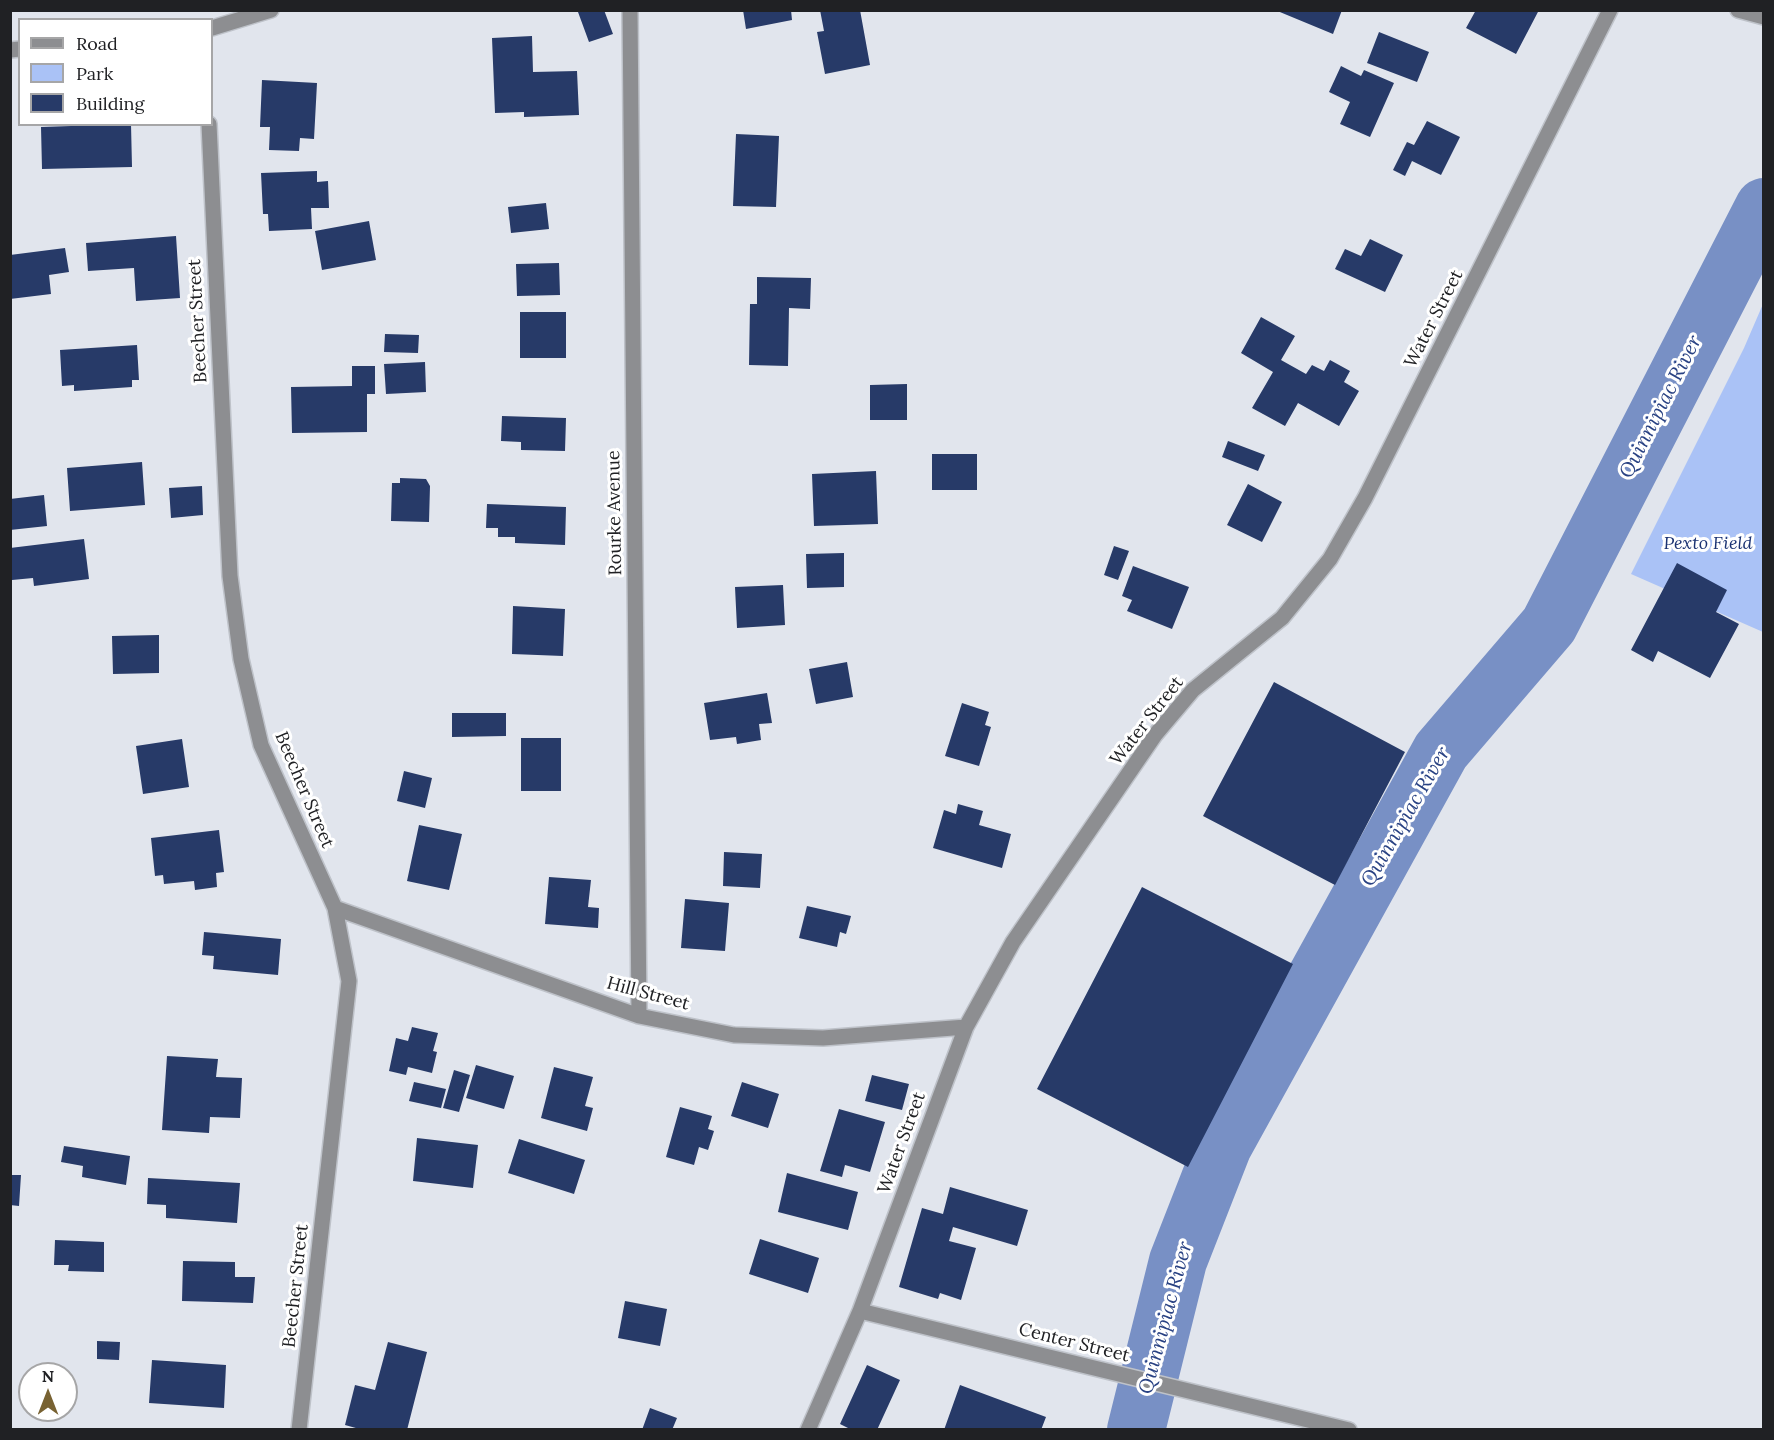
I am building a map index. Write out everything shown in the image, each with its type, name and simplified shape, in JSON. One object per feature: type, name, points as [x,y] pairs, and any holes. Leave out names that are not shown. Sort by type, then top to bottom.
[{"type":"street","points":[[213,28],[272,10]]},
{"type":"street","name":"Rourke Avenue","points":[[630,10],[639,1016]]},
{"type":"street","name":"Water Street","points":[[808,1430],[860,1311],[966,1027],[1013,942],[1155,735],[1193,690],[1282,618],[1330,559],[1365,498],[1610,10]]},
{"type":"street","points":[[1738,10],[1764,17]]},
{"type":"street","name":"Beecher Street","points":[[209,126],[230,576],[241,659],[261,745],[335,908],[349,981],[299,1430]]},
{"type":"street","name":"Hill Street","points":[[335,908],[639,1016],[734,1035],[823,1038],[966,1027]]},
{"type":"street","name":"Center Street","points":[[860,1311],[1349,1430]]},
{"type":"green space","name":"Pexto Field","points":[[1763,304],[1763,632],[1631,574],[1744,348]]},
{"type":"green space","points":[[1115,1411],[1164,1419],[1159,1429],[1109,1429]]},
{"type":"building","points":[[604,10],[613,34],[589,42],[578,12]]},
{"type":"building","points":[[743,10],[791,10],[792,20],[746,29]]},
{"type":"building","points":[[820,10],[860,10],[870,65],[825,74],[817,32],[824,31]]},
{"type":"building","points":[[1275,10],[1342,10],[1333,34]]},
{"type":"building","points":[[1476,10],[1539,10],[1516,54],[1466,28]]},
{"type":"building","points":[[1379,32],[1429,52],[1417,82],[1367,63]]},
{"type":"building","points":[[532,36],[533,72],[577,71],[579,115],[524,117],[524,112],[495,113],[492,38]]},
{"type":"building","points":[[1341,66],[1361,76],[1364,70],[1394,83],[1370,137],[1340,124],[1350,102],[1329,92]]},
{"type":"building","points":[[262,80],[317,83],[314,139],[300,138],[299,151],[269,150],[270,127],[260,127]]},
{"type":"building","points":[[1427,121],[1460,137],[1441,175],[1412,161],[1405,176],[1393,170],[1407,142],[1414,145]]},
{"type":"building","points":[[131,126],[132,167],[42,169],[41,127]]},
{"type":"building","points":[[736,134],[779,136],[776,207],[733,206]]},
{"type":"building","points":[[317,171],[317,182],[328,181],[329,208],[311,208],[312,229],[269,231],[268,214],[263,214],[261,173]]},
{"type":"building","points":[[546,203],[549,229],[511,233],[508,207]]},
{"type":"building","points":[[369,221],[376,260],[322,270],[315,231]]},
{"type":"building","points":[[176,236],[180,298],[136,301],[134,268],[88,271],[86,243]]},
{"type":"building","points":[[1370,239],[1403,255],[1385,292],[1335,269],[1345,249],[1361,256]]},
{"type":"building","points":[[65,248],[69,272],[49,275],[51,294],[10,299],[10,255]]},
{"type":"building","points":[[559,263],[560,295],[517,296],[516,264]]},
{"type":"building","points":[[757,277],[811,278],[810,309],[789,308],[788,366],[749,365],[750,304],[757,304]]},
{"type":"building","points":[[520,312],[566,312],[566,358],[520,358]]},
{"type":"building","points":[[1261,317],[1295,336],[1281,360],[1306,374],[1312,365],[1324,371],[1330,360],[1350,371],[1344,382],[1359,391],[1339,426],[1298,403],[1285,426],[1252,408],[1273,372],[1241,353]]},
{"type":"building","points":[[385,334],[419,335],[418,353],[384,352]]},
{"type":"building","points":[[137,345],[139,380],[132,380],[132,387],[74,391],[74,385],[62,386],[60,350]]},
{"type":"building","points":[[425,362],[426,392],[386,394],[384,364]]},
{"type":"building","points":[[352,366],[375,366],[375,394],[367,394],[367,432],[292,433],[291,387],[352,386]]},
{"type":"building","points":[[907,384],[907,420],[870,420],[870,385]]},
{"type":"building","points":[[502,416],[566,418],[565,451],[521,450],[521,442],[501,441]]},
{"type":"building","points":[[1228,441],[1265,455],[1258,471],[1222,457]]},
{"type":"building","points":[[932,454],[977,454],[977,490],[932,490]]},
{"type":"building","points":[[142,462],[145,505],[70,511],[67,468]]},
{"type":"building","points":[[876,471],[878,524],[814,526],[812,474]]},
{"type":"building","points":[[400,478],[426,479],[430,486],[429,522],[391,521],[392,483],[400,483]]},
{"type":"building","points":[[1248,484],[1282,502],[1262,542],[1227,525]]},
{"type":"building","points":[[202,486],[203,515],[171,518],[169,488]]},
{"type":"building","points":[[44,495],[47,526],[10,530],[10,499]]},
{"type":"building","points":[[487,504],[566,507],[565,545],[515,543],[515,537],[498,537],[498,528],[486,528]]},
{"type":"building","points":[[84,539],[89,579],[34,586],[33,578],[12,580],[10,548]]},
{"type":"building","points":[[1114,546],[1129,551],[1118,580],[1104,575]]},
{"type":"building","points":[[844,553],[844,587],[807,588],[806,554]]},
{"type":"building","points":[[1677,563],[1727,590],[1716,612],[1739,624],[1710,678],[1658,651],[1653,662],[1631,650]]},
{"type":"building","points":[[1133,566],[1189,587],[1172,629],[1127,611],[1132,600],[1122,596]]},
{"type":"building","points":[[783,585],[785,625],[737,628],[735,587]]},
{"type":"building","points":[[513,606],[565,609],[563,656],[512,654]]},
{"type":"building","points":[[159,635],[159,673],[113,674],[112,636]]},
{"type":"building","points":[[847,662],[853,697],[816,704],[809,669]]},
{"type":"building","points":[[1274,682],[1405,752],[1335,885],[1203,816]]},
{"type":"building","points":[[767,693],[772,723],[759,724],[761,740],[737,744],[736,737],[710,740],[704,703]]},
{"type":"building","points":[[962,703],[989,712],[985,725],[991,727],[979,766],[945,756]]},
{"type":"building","points":[[452,713],[506,713],[506,736],[452,737]]},
{"type":"building","points":[[521,738],[561,738],[561,791],[521,791]]},
{"type":"building","points":[[182,739],[189,787],[143,794],[136,746]]},
{"type":"building","points":[[404,771],[432,778],[425,808],[397,801]]},
{"type":"building","points":[[958,804],[983,811],[979,825],[1011,834],[1002,868],[933,848],[944,810],[956,814]]},
{"type":"building","points":[[419,825],[462,834],[449,890],[407,881]]},
{"type":"building","points":[[219,830],[224,872],[216,873],[217,887],[195,890],[194,881],[164,884],[163,875],[155,876],[151,838]]},
{"type":"building","points":[[724,852],[762,854],[760,888],[723,886]]},
{"type":"building","points":[[549,877],[591,880],[588,907],[599,908],[598,928],[545,924]]},
{"type":"building","points":[[1142,887],[1293,964],[1188,1167],[1037,1089]]},
{"type":"building","points":[[685,899],[729,903],[725,951],[681,948]]},
{"type":"building","points":[[807,906],[851,916],[846,934],[840,932],[837,947],[799,938]]},
{"type":"building","points":[[204,932],[281,939],[278,975],[213,969],[214,956],[202,955]]},
{"type":"building","points":[[412,1027],[438,1033],[433,1051],[437,1052],[432,1073],[408,1067],[406,1075],[389,1071],[396,1038],[408,1041]]},
{"type":"building","points":[[167,1056],[218,1059],[216,1077],[242,1078],[240,1118],[210,1117],[209,1133],[162,1130]]},
{"type":"building","points":[[476,1065],[514,1076],[504,1109],[466,1098]]},
{"type":"building","points":[[554,1067],[593,1077],[585,1106],[593,1108],[587,1131],[541,1118]]},
{"type":"building","points":[[454,1070],[470,1075],[459,1112],[443,1108]]},
{"type":"building","points":[[872,1075],[909,1084],[902,1110],[865,1101]]},
{"type":"building","points":[[414,1082],[446,1089],[441,1108],[409,1101]]},
{"type":"building","points":[[742,1082],[779,1094],[768,1128],[731,1116]]},
{"type":"building","points":[[680,1107],[712,1116],[708,1129],[714,1131],[708,1150],[699,1147],[694,1165],[666,1157]]},
{"type":"building","points":[[839,1109],[885,1122],[870,1172],[845,1165],[842,1177],[820,1171]]},
{"type":"building","points":[[417,1138],[478,1145],[473,1188],[413,1181]]},
{"type":"building","points":[[519,1139],[585,1160],[574,1194],[508,1173]]},
{"type":"building","points":[[64,1146],[130,1156],[126,1185],[82,1177],[83,1166],[61,1162]]},
{"type":"building","points":[[787,1173],[858,1192],[848,1230],[778,1212]]},
{"type":"building","points":[[10,1175],[21,1175],[19,1206],[10,1205]]},
{"type":"building","points":[[148,1178],[240,1183],[237,1223],[166,1218],[166,1205],[147,1204]]},
{"type":"building","points":[[950,1187],[1028,1210],[1017,1246],[953,1227],[949,1241],[976,1248],[961,1300],[940,1293],[938,1299],[899,1287],[922,1208],[943,1214]]},
{"type":"building","points":[[760,1239],[819,1258],[808,1293],[749,1274]]},
{"type":"building","points":[[55,1240],[104,1242],[104,1272],[68,1271],[69,1265],[54,1265]]},
{"type":"building","points":[[183,1261],[235,1262],[235,1277],[255,1277],[253,1303],[182,1301]]},
{"type":"building","points":[[625,1301],[667,1309],[660,1346],[618,1338]]},
{"type":"building","points":[[97,1341],[120,1342],[119,1360],[97,1359]]},
{"type":"building","points":[[388,1342],[427,1352],[407,1430],[363,1430],[345,1425],[355,1385],[375,1390]]},
{"type":"building","points":[[152,1360],[226,1365],[224,1408],[149,1403]]},
{"type":"building","points":[[867,1365],[900,1380],[877,1430],[852,1430],[840,1424]]},
{"type":"building","points":[[960,1385],[1046,1417],[1041,1430],[944,1430]]},
{"type":"building","points":[[650,1408],[677,1418],[672,1430],[642,1430]]},
{"type":"waterway","name":"Quinnipiac River","points":[[1136,1430],[1178,1261],[1223,1146],[1441,751],[1549,625],[1764,207]]}]
